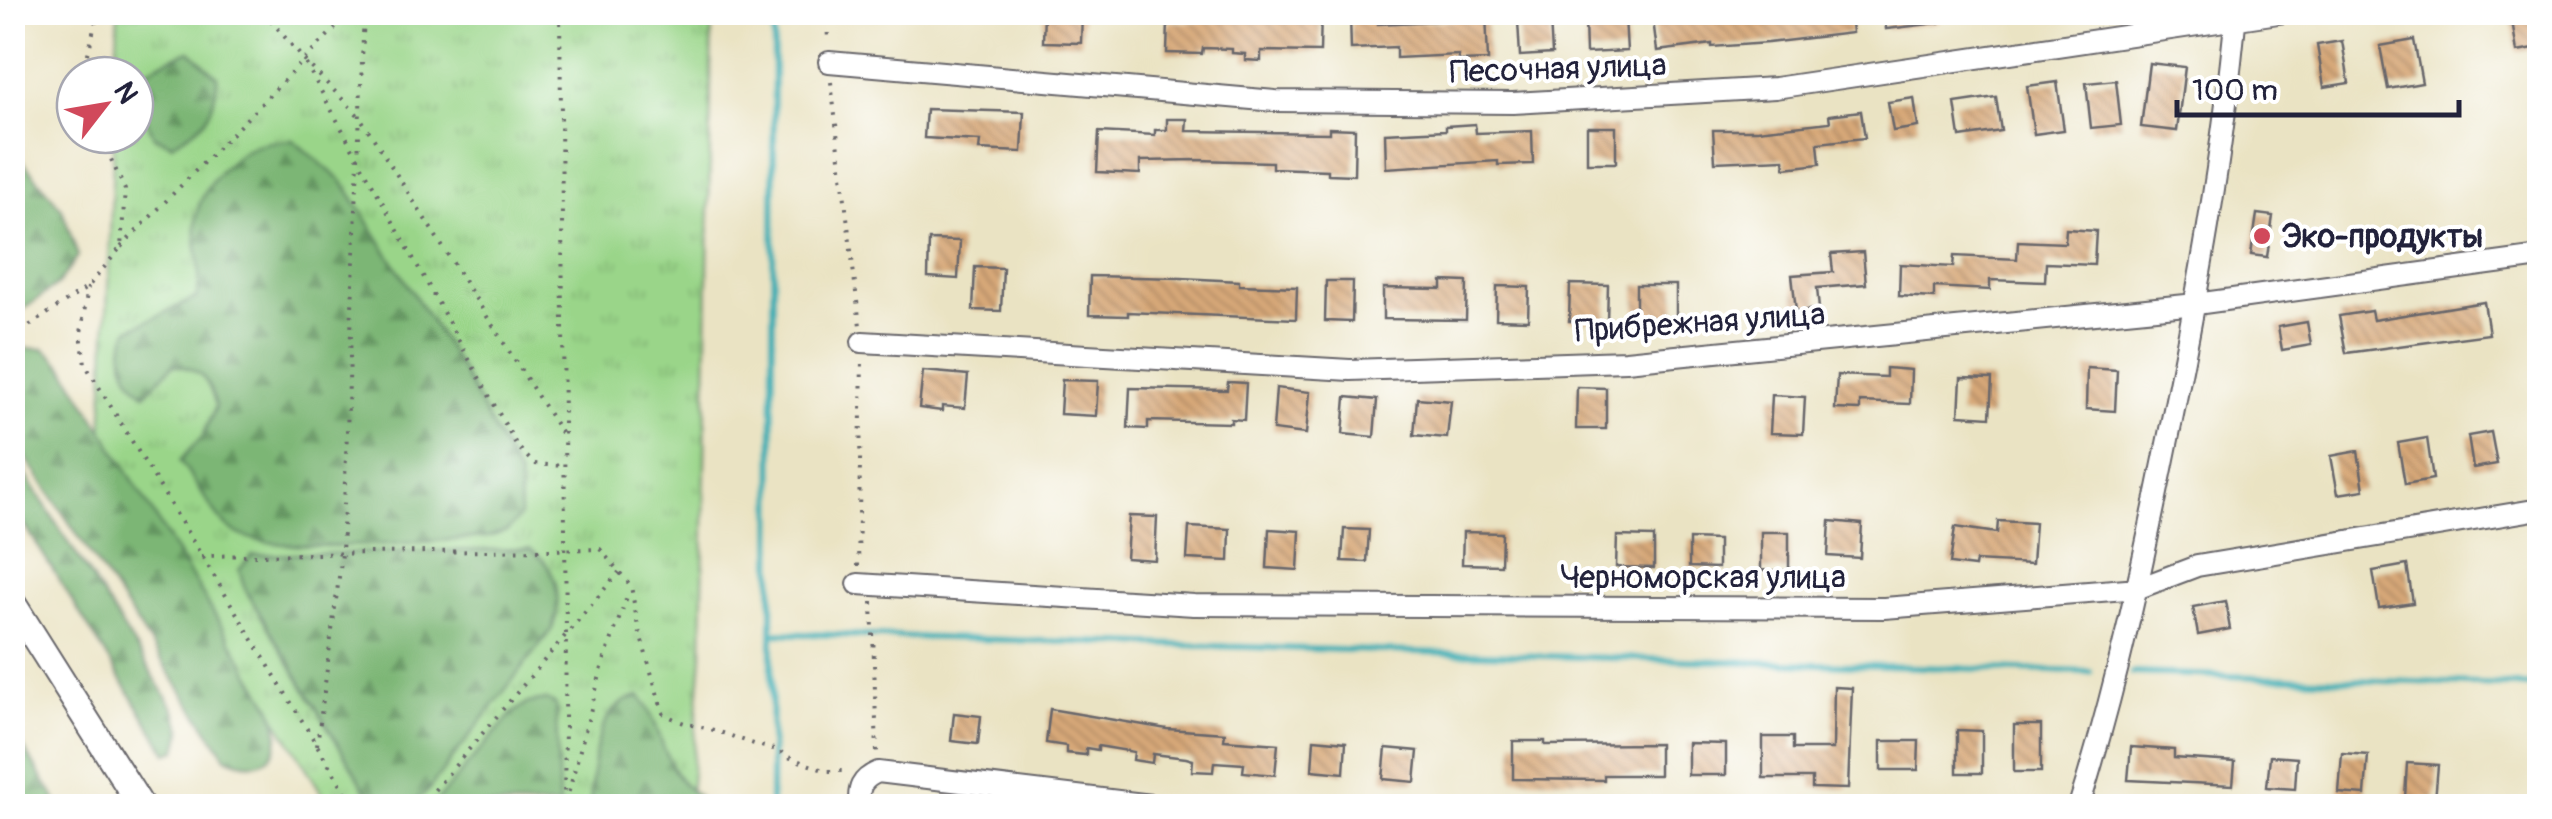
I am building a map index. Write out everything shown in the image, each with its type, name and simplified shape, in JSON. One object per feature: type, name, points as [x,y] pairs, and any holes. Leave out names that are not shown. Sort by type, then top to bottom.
[{"type":"main road","points":[[12,602],[141,806]]},
{"type":"street","name":"Песочная улица","points":[[829,62],[1275,101],[1513,102],[1775,88],[2236,16],[2286,12]]},
{"type":"street","points":[[2079,806],[2111,704],[2139,588],[2196,304],[2236,16]]},
{"type":"street","name":"Прибрежная улица","points":[[862,342],[1350,370],[1626,361],[2196,304],[2540,257]]},
{"type":"street","name":"Черноморская улица","points":[[865,584],[1194,605],[1864,608],[2139,588],[2197,566],[2540,509]]},
{"type":"street","points":[[860,806],[861,784],[878,772],[1160,806]]},
{"type":"path","points":[[88,55],[98,12]]},
{"type":"path","points":[[264,12],[304,60],[360,116],[563,436]]},
{"type":"path","points":[[12,337],[88,288],[122,247],[351,12]]},
{"type":"path","points":[[317,745],[342,554],[364,12]]},
{"type":"path","points":[[560,12],[564,806]]},
{"type":"path","points":[[202,556],[600,549],[630,586],[664,713],[688,727],[710,729],[780,750],[783,756],[826,771],[878,772],[865,584],[862,342],[829,62],[827,12]]},
{"type":"path","points":[[304,60],[516,446],[534,464],[564,466]]},
{"type":"path","points":[[109,155],[125,190],[122,247]]},
{"type":"path","points":[[88,288],[80,333],[85,364],[354,806]]},
{"type":"path","points":[[421,806],[619,572]]},
{"type":"path","points":[[564,806],[630,586]]},
{"type":"green space","points":[[118,13],[712,13],[702,657],[689,806],[330,806],[102,439],[113,155],[155,155],[155,55],[117,55]]},
{"type":"green space","points":[[190,51],[218,77],[206,118],[172,144],[155,136],[155,66]]},
{"type":"green space","points":[[293,140],[343,182],[458,364],[519,477],[520,516],[507,531],[488,537],[354,546],[280,544],[251,538],[224,523],[180,461],[203,436],[216,406],[202,377],[191,369],[173,365],[145,394],[127,373],[123,349],[128,330],[196,298],[196,219],[209,186],[244,151],[263,143]]},
{"type":"green space","points":[[12,148],[62,209],[78,256],[58,284],[13,317]]},
{"type":"green space","points":[[21,348],[45,349],[64,367],[272,709],[278,736],[271,756],[263,761],[253,764],[226,757],[13,438],[13,355]]},
{"type":"green space","points":[[12,453],[175,710],[182,730],[177,750],[167,753],[13,506]]},
{"type":"green space","points":[[530,549],[547,565],[556,584],[552,629],[425,794],[392,807],[372,801],[245,589],[239,570],[252,555]]},
{"type":"green space","points":[[640,696],[670,763],[686,787],[699,797],[701,806],[590,806],[594,758],[604,725],[624,702]]},
{"type":"green space","points":[[547,700],[556,705],[559,806],[432,806],[512,714],[528,703]]},
{"type":"green space","points":[[13,731],[60,806],[13,806]]},
{"type":"building","points":[[1044,12],[1082,12],[1081,43],[1043,42]]},
{"type":"building","points":[[1218,12],[1321,12],[1320,52],[1261,51],[1261,61],[1245,60],[1245,54],[1232,53],[1232,49],[1203,48],[1202,54],[1167,53],[1168,21],[1218,22]]},
{"type":"building","points":[[1652,12],[1850,12],[1852,33],[1657,51]]},
{"type":"building","points":[[1884,12],[1939,12],[1939,23],[1886,29]]},
{"type":"building","points":[[2537,12],[2540,48],[2517,52],[2511,14]]},
{"type":"building","points":[[1486,13],[1488,60],[1458,61],[1458,55],[1396,58],[1396,47],[1351,49],[1350,16],[1378,15],[1378,24],[1456,20],[1456,14]]},
{"type":"building","points":[[1625,17],[1627,51],[1586,53],[1585,19]]},
{"type":"building","points":[[1550,19],[1552,54],[1520,56],[1518,21]]},
{"type":"building","points":[[2414,40],[2422,83],[2388,89],[2380,46]]},
{"type":"building","points":[[2342,41],[2349,83],[2324,87],[2317,45]]},
{"type":"building","points":[[2149,63],[2185,67],[2177,131],[2141,127]]},
{"type":"building","points":[[2116,80],[2121,125],[2091,128],[2086,83]]},
{"type":"building","points":[[2057,82],[2064,130],[2034,134],[2027,86]]},
{"type":"building","points":[[1996,97],[2001,131],[1960,137],[1955,103]]},
{"type":"building","points":[[1914,98],[1918,127],[1893,131],[1888,102]]},
{"type":"building","points":[[926,109],[1024,112],[1022,152],[979,150],[980,141],[924,138]]},
{"type":"building","points":[[1861,111],[1865,138],[1818,143],[1820,164],[1785,168],[1784,159],[1715,162],[1713,130],[1757,130],[1830,122],[1829,115]]},
{"type":"building","points":[[1167,119],[1187,119],[1186,131],[1329,133],[1329,128],[1355,129],[1354,175],[1272,168],[1272,162],[1197,160],[1140,161],[1140,174],[1097,172],[1099,132],[1155,135],[1155,130],[1167,130]]},
{"type":"building","points":[[1475,124],[1476,133],[1532,131],[1533,164],[1498,165],[1498,161],[1386,168],[1385,133],[1446,130],[1446,126]]},
{"type":"building","points":[[1587,127],[1616,127],[1616,163],[1587,163]]},
{"type":"building","name":"Эко-продукты","points":[[2257,214],[2273,216],[2267,257],[2251,255]]},
{"type":"building","points":[[2066,229],[2096,231],[2094,265],[2046,263],[2045,282],[1990,280],[1990,290],[1934,287],[1934,298],[1899,296],[1900,264],[1953,267],[1954,256],[2017,259],[2018,241],[2065,243]]},
{"type":"building","points":[[929,240],[960,241],[958,279],[928,277]]},
{"type":"building","points":[[1863,252],[1866,284],[1817,288],[1819,309],[1796,311],[1792,275],[1833,272],[1831,254]]},
{"type":"building","points":[[975,267],[1003,268],[1001,311],[973,310]]},
{"type":"building","points":[[1090,276],[1297,287],[1296,319],[1128,312],[1128,316],[1089,315]]},
{"type":"building","points":[[1326,281],[1353,281],[1352,322],[1325,321]]},
{"type":"building","points":[[1442,281],[1467,282],[1466,320],[1383,319],[1383,288],[1442,289]]},
{"type":"building","points":[[1570,284],[1608,285],[1607,322],[1569,321]]},
{"type":"building","points":[[1636,285],[1676,285],[1676,318],[1636,318]]},
{"type":"building","points":[[1497,286],[1529,287],[1528,320],[1496,319]]},
{"type":"building","points":[[2484,302],[2489,334],[2346,353],[2339,316],[2371,311],[2373,320]]},
{"type":"building","points":[[2307,322],[2311,345],[2282,350],[2278,327]]},
{"type":"building","points":[[1886,368],[1911,370],[1910,404],[1860,402],[1860,410],[1835,409],[1837,375],[1886,377]]},
{"type":"building","points":[[2087,368],[2117,370],[2115,411],[2086,409]]},
{"type":"building","points":[[923,371],[968,375],[965,408],[919,408]]},
{"type":"building","points":[[1961,378],[1992,379],[1990,417],[1959,415]]},
{"type":"building","points":[[1062,380],[1098,381],[1096,416],[1060,414]]},
{"type":"building","points":[[1228,382],[1246,383],[1244,420],[1148,421],[1148,429],[1128,428],[1130,388],[1227,390]]},
{"type":"building","points":[[1577,387],[1606,388],[1606,429],[1576,429]]},
{"type":"building","points":[[1276,388],[1310,392],[1306,434],[1273,430]]},
{"type":"building","points":[[1772,395],[1805,397],[1803,434],[1770,433]]},
{"type":"building","points":[[1346,397],[1377,400],[1374,437],[1343,434]]},
{"type":"building","points":[[1417,398],[1451,401],[1447,438],[1414,435]]},
{"type":"building","points":[[2491,432],[2497,464],[2473,468],[2468,436]]},
{"type":"building","points":[[2427,438],[2433,479],[2405,484],[2398,443]]},
{"type":"building","points":[[2358,451],[2364,490],[2338,494],[2331,456]]},
{"type":"building","points":[[1129,516],[1157,517],[1155,560],[1126,558]]},
{"type":"building","points":[[1830,521],[1862,524],[1860,558],[1828,556]]},
{"type":"building","points":[[1998,521],[2035,523],[2032,564],[1950,564],[1955,527],[1997,533]]},
{"type":"building","points":[[1189,527],[1230,529],[1229,561],[1187,559]]},
{"type":"building","points":[[1269,529],[1300,531],[1298,570],[1267,568]]},
{"type":"building","points":[[1344,529],[1369,530],[1367,562],[1342,561]]},
{"type":"building","points":[[1463,532],[1502,533],[1501,565],[1462,564]]},
{"type":"building","points":[[1761,532],[1789,532],[1789,571],[1761,570]]},
{"type":"building","points":[[1617,536],[1654,537],[1654,568],[1616,567]]},
{"type":"building","points":[[1689,539],[1718,540],[1718,568],[1689,567]]},
{"type":"building","points":[[2407,565],[2413,603],[2379,608],[2373,571]]},
{"type":"building","points":[[2225,601],[2230,629],[2198,635],[2193,607]]},
{"type":"building","points":[[1834,687],[1852,688],[1848,789],[1812,788],[1812,778],[1763,778],[1763,737],[1793,737],[1793,749],[1833,749]]},
{"type":"building","points":[[1050,709],[1167,729],[1225,733],[1224,740],[1278,744],[1275,775],[1243,772],[1244,764],[1214,762],[1213,772],[1192,771],[1193,760],[1186,758],[1153,754],[1152,763],[1133,760],[1134,752],[1098,746],[1098,750],[1086,748],[1086,755],[1066,753],[1066,746],[1046,743]]},
{"type":"building","points":[[954,713],[981,716],[978,744],[951,741]]},
{"type":"building","points":[[2014,725],[2041,725],[2041,772],[2014,772]]},
{"type":"building","points":[[1957,730],[1982,731],[1982,773],[1957,773]]},
{"type":"building","points":[[1314,739],[1346,742],[1344,773],[1312,770]]},
{"type":"building","points":[[1513,741],[1545,741],[1545,745],[1659,744],[1659,775],[1604,775],[1604,780],[1513,779]]},
{"type":"building","points":[[1881,741],[1919,741],[1918,770],[1881,770]]},
{"type":"building","points":[[1688,743],[1726,744],[1726,775],[1688,775]]},
{"type":"building","points":[[2131,747],[2174,750],[2174,758],[2235,762],[2233,785],[2128,780]]},
{"type":"building","points":[[1386,748],[1418,751],[1415,782],[1383,779]]},
{"type":"building","points":[[2342,753],[2368,755],[2365,795],[2339,793]]},
{"type":"building","points":[[2270,756],[2297,758],[2295,789],[2267,787]]},
{"type":"building","points":[[2407,763],[2438,765],[2435,800],[2405,798]]},
{"type":"waterway","points":[[774,12],[772,633],[2090,672]]},
{"type":"waterway","points":[[771,806],[772,633]]},
{"type":"waterway","points":[[2132,673],[2540,686]]},
{"type":"place","name":"Эко-продукты","points":[[2262,236]]}]
